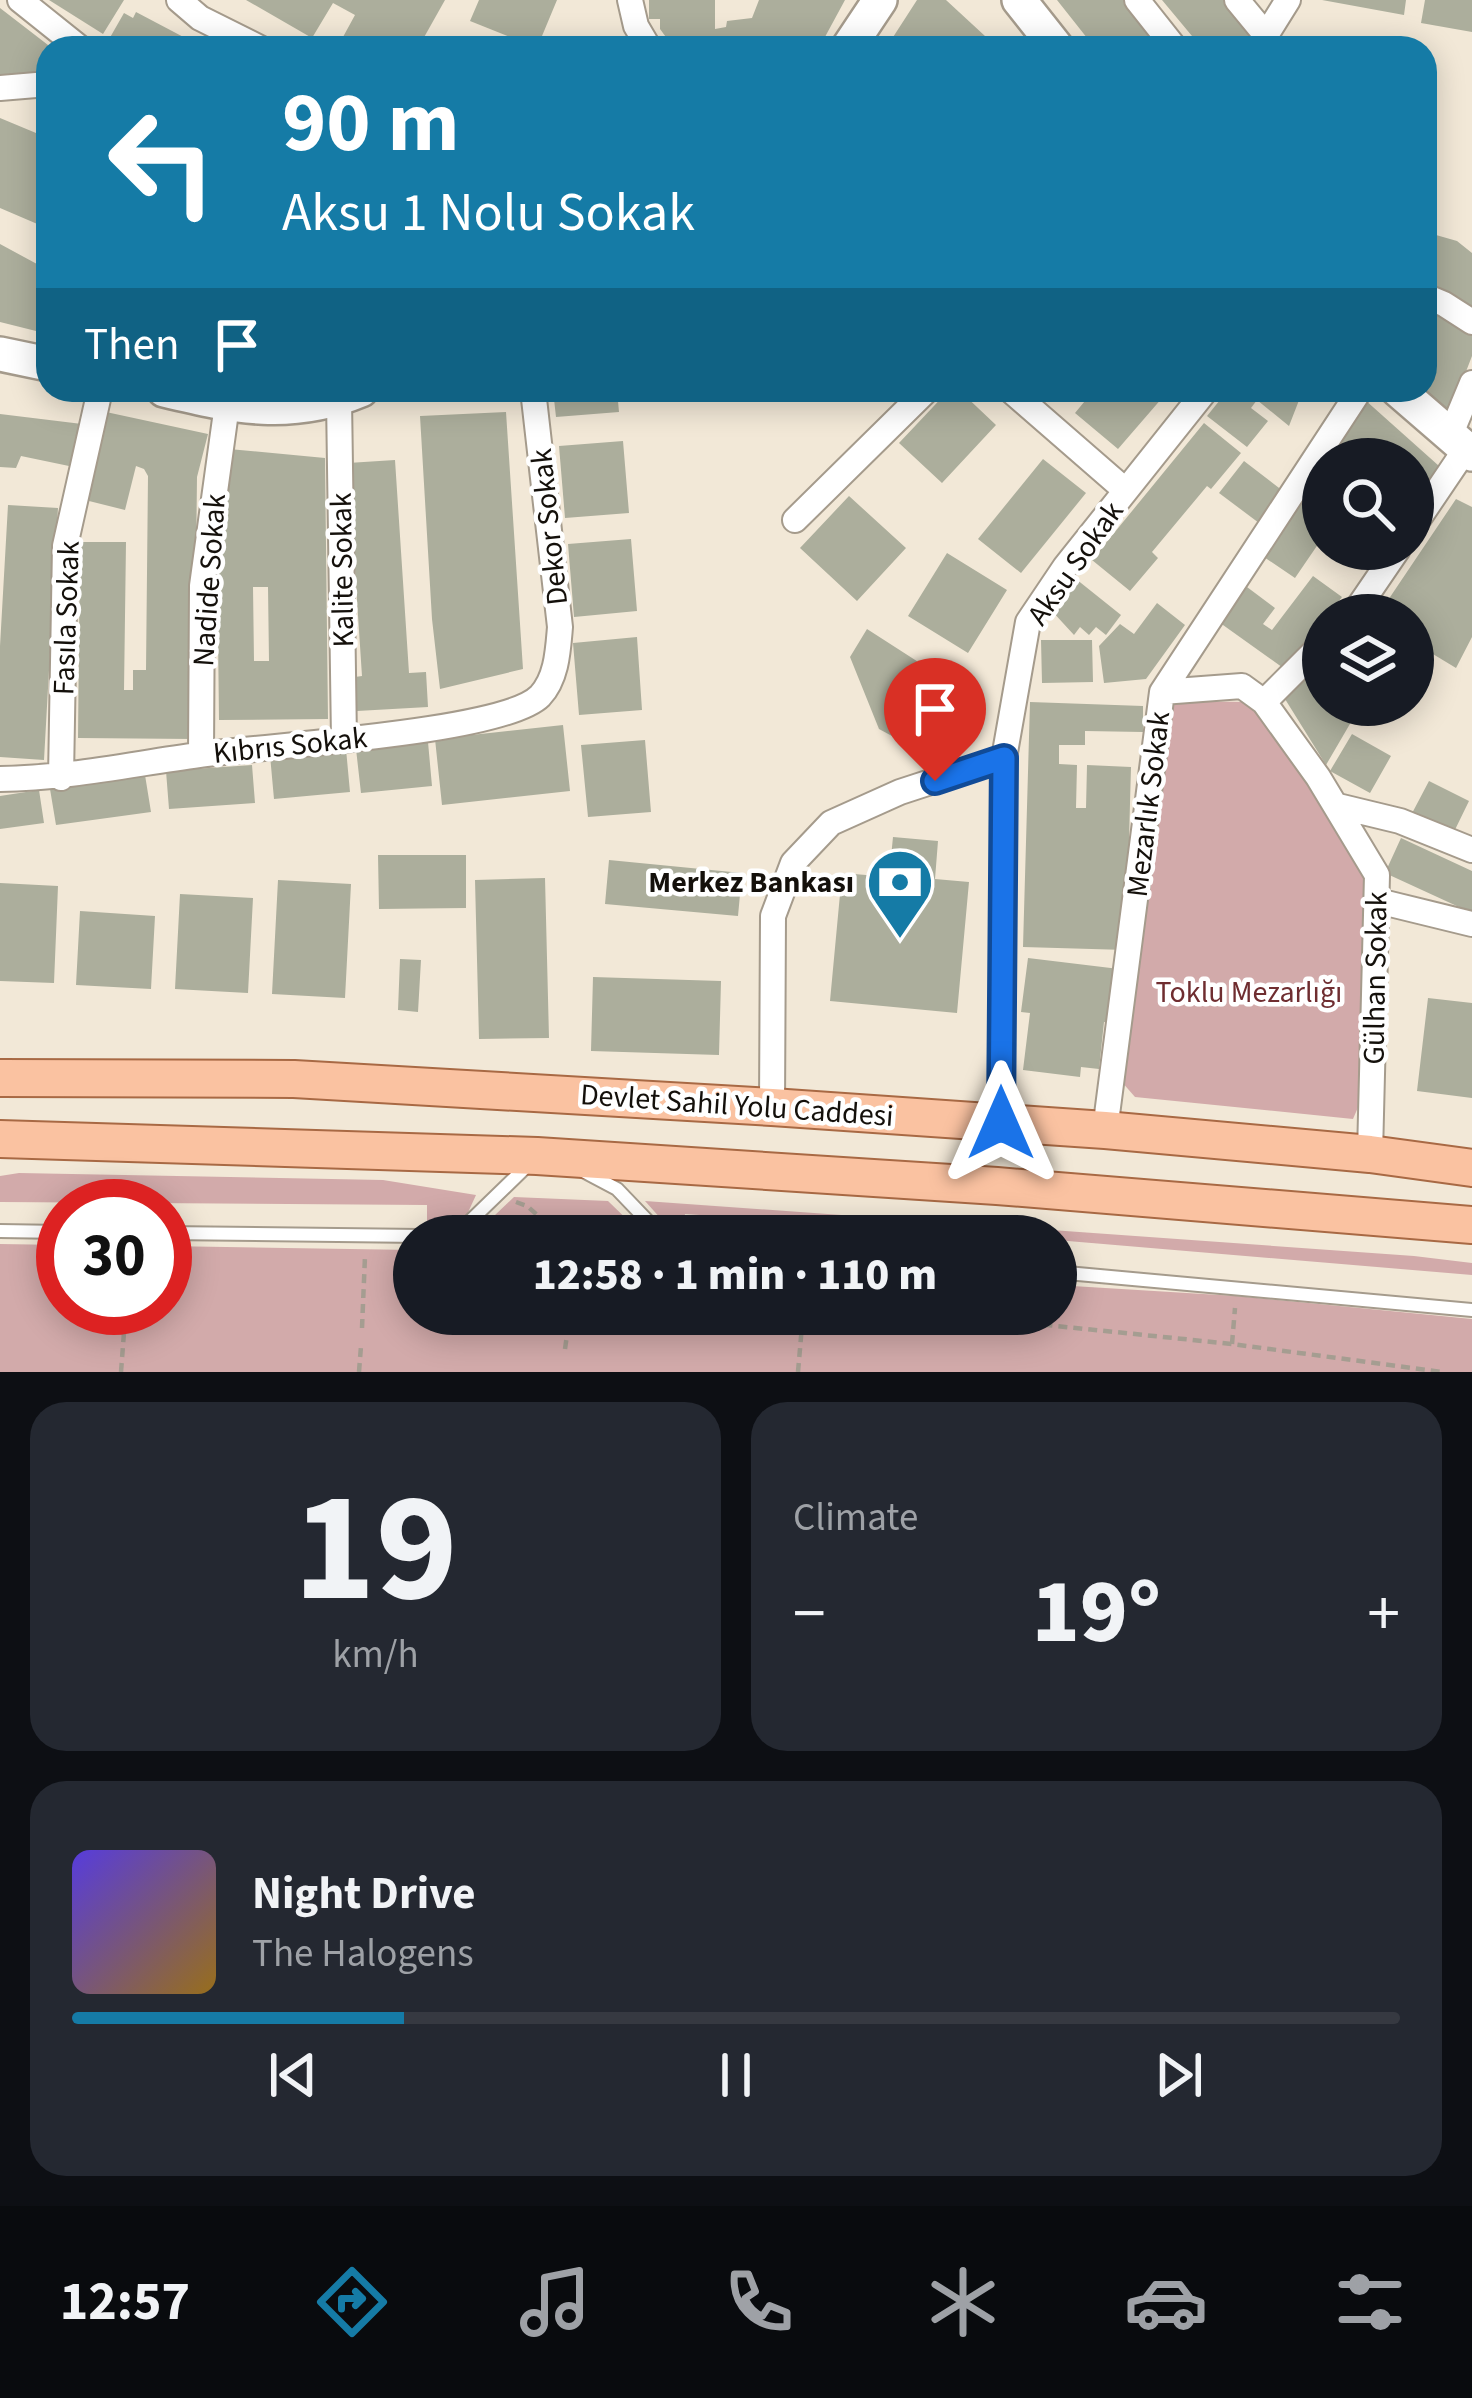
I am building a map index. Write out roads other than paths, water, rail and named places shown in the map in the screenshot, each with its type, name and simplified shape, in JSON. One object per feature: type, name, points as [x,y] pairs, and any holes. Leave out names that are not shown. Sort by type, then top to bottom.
[{"type":"main road","name":"Devlet Sahil Yolu Caddesi","points":[[0,1078],[295,1079],[772,1107],[1105,1130],[1472,1168]]},
{"type":"main road","points":[[0,1139],[546,1156],[1472,1225]]},
{"type":"street","points":[[20,0],[65,36]]},
{"type":"street","points":[[179,0],[200,18],[236,36]]},
{"type":"street","points":[[630,0],[642,36]]},
{"type":"street","points":[[856,36],[880,0]]},
{"type":"street","points":[[1009,0],[1038,25]]},
{"type":"street","points":[[1137,0],[1166,36]]},
{"type":"street","points":[[1237,0],[1258,36]]},
{"type":"street","points":[[1264,36],[1288,0]]},
{"type":"street","points":[[0,88],[36,86]]},
{"type":"street","points":[[1437,303],[1472,322]]},
{"type":"street","points":[[0,354],[36,362]]},
{"type":"street","points":[[1434,493],[1462,447],[1472,383]]},
{"type":"street","name":"Fasıla Sokak","points":[[62,778],[65,546],[97,402]]},
{"type":"street","name":"Nadide Sokak","points":[[202,754],[202,586],[227,402]]},
{"type":"street","points":[[241,402],[271,411],[313,402]]},
{"type":"street","name":"Kalite Sokak","points":[[344,740],[351,402]]},
{"type":"street","name":"Dekor Sokak","points":[[534,402],[560,627],[557,664]]},
{"type":"street","points":[[796,520],[916,402]]},
{"type":"street","points":[[1024,402],[1125,490]]},
{"type":"street","name":"Aksu Sokak","points":[[1001,1123],[1004,758],[1028,622],[1196,402]]},
{"type":"street","name":"Mezarlık Sokak","points":[[1105,1130],[1162,692],[1352,402]]},
{"type":"street","points":[[1411,402],[1462,447]]},
{"type":"street","name":"Kıbrıs Sokak","points":[[0,779],[62,778],[202,754],[344,740],[507,714],[540,695],[557,664]]},
{"type":"street","points":[[1162,692],[1242,686],[1264,702],[1302,664]]},
{"type":"street","name":"Gülhan Sokak","points":[[1264,702],[1338,806],[1377,874],[1370,1154]]},
{"type":"street","points":[[772,1107],[773,916],[794,863],[831,823],[900,792],[1004,758]]},
{"type":"street","points":[[1338,806],[1400,821],[1472,850]]},
{"type":"street","points":[[1378,901],[1472,924]]},
{"type":"lane","points":[[476,1215],[546,1156],[617,1190],[641,1215]]},
{"type":"lane","points":[[0,1231],[36,1232]]},
{"type":"lane","points":[[192,1233],[393,1236]]},
{"type":"lane","points":[[1077,1274],[1472,1310]]},
{"type":"place","name":"Merkez Bankası","points":[[900,941]]},
{"type":"park label","name":"Toklu Mezarlığı","points":[[1249,992]]}]
